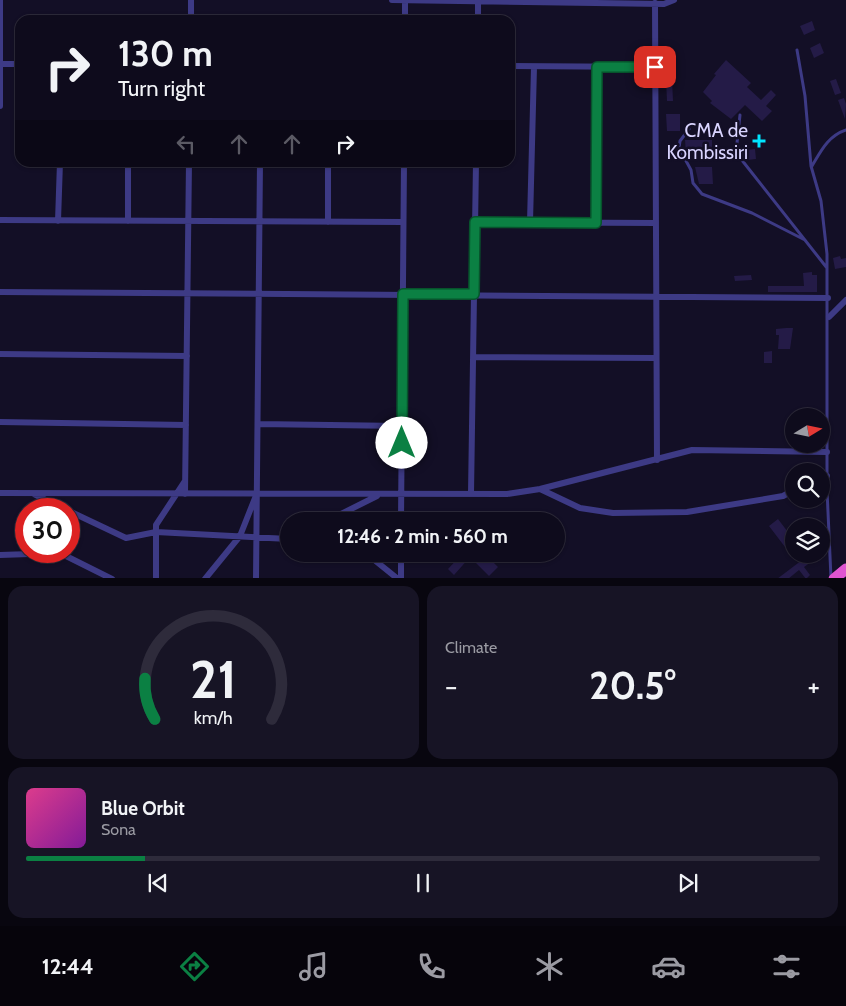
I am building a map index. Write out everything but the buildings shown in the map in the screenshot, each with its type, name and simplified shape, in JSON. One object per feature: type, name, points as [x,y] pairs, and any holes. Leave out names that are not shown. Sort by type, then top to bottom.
[{"type":"highway","points":[[832,578],[846,569]]},
{"type":"street","points":[[0,0],[0,106]]},
{"type":"street","points":[[191,0],[191,15]]},
{"type":"street","points":[[392,0],[654,4],[674,0]]},
{"type":"street","points":[[405,0],[405,15]]},
{"type":"street","points":[[478,1],[478,15]]},
{"type":"street","points":[[654,4],[657,460]]},
{"type":"street","points":[[0,64],[15,64]]},
{"type":"street","points":[[515,66],[655,67]]},
{"type":"street","points":[[530,222],[534,67]]},
{"type":"street","points":[[596,223],[597,67]]},
{"type":"street","points":[[58,220],[60,167]]},
{"type":"street","points":[[128,167],[128,221]]},
{"type":"street","points":[[185,494],[189,167]]},
{"type":"street","points":[[256,578],[260,167]]},
{"type":"street","points":[[328,167],[328,222]]},
{"type":"street","points":[[401,512],[404,167]]},
{"type":"street","points":[[471,494],[476,167]]},
{"type":"street","points":[[0,220],[403,222]]},
{"type":"street","points":[[475,222],[656,223]]},
{"type":"street","points":[[0,292],[828,298]]},
{"type":"street","points":[[829,317],[846,300]]},
{"type":"street","points":[[0,354],[187,356]]},
{"type":"street","points":[[473,357],[656,358]]},
{"type":"street","points":[[0,422],[186,425]]},
{"type":"street","points":[[258,424],[402,426]]},
{"type":"street","points":[[0,494],[507,494],[540,489],[692,450],[708,448],[785,451]]},
{"type":"street","points":[[156,578],[156,525],[185,480]]},
{"type":"street","points":[[540,489],[580,508],[612,514],[687,512],[785,495]]},
{"type":"street","points":[[33,494],[41,498]]},
{"type":"street","points":[[205,578],[240,536],[257,494]]},
{"type":"street","points":[[345,512],[380,494]]},
{"type":"street","points":[[80,516],[126,538],[156,532],[280,538]]},
{"type":"street","points":[[0,555],[60,553],[112,578]]},
{"type":"street","points":[[378,562],[399,578]]},
{"type":"street","points":[[399,578],[400,562]]},
{"type":"lane","points":[[797,50],[805,96],[811,166],[821,201],[828,268],[828,408]]},
{"type":"lane","points":[[740,115],[737,142],[741,159],[828,268]]},
{"type":"lane","points":[[688,129],[680,141],[679,148],[691,170],[693,183],[702,194],[752,213],[805,240]]},
{"type":"lane","points":[[811,166],[828,140],[837,133],[846,130]]},
{"type":"lane","points":[[827,508],[832,578]]},
{"type":"place","name":"CMA de Kombissiri","points":[[759,141]]},
{"type":"route","points":[[402,443],[403,294],[474,294],[475,222],[596,223],[597,67],[655,67]]}]
